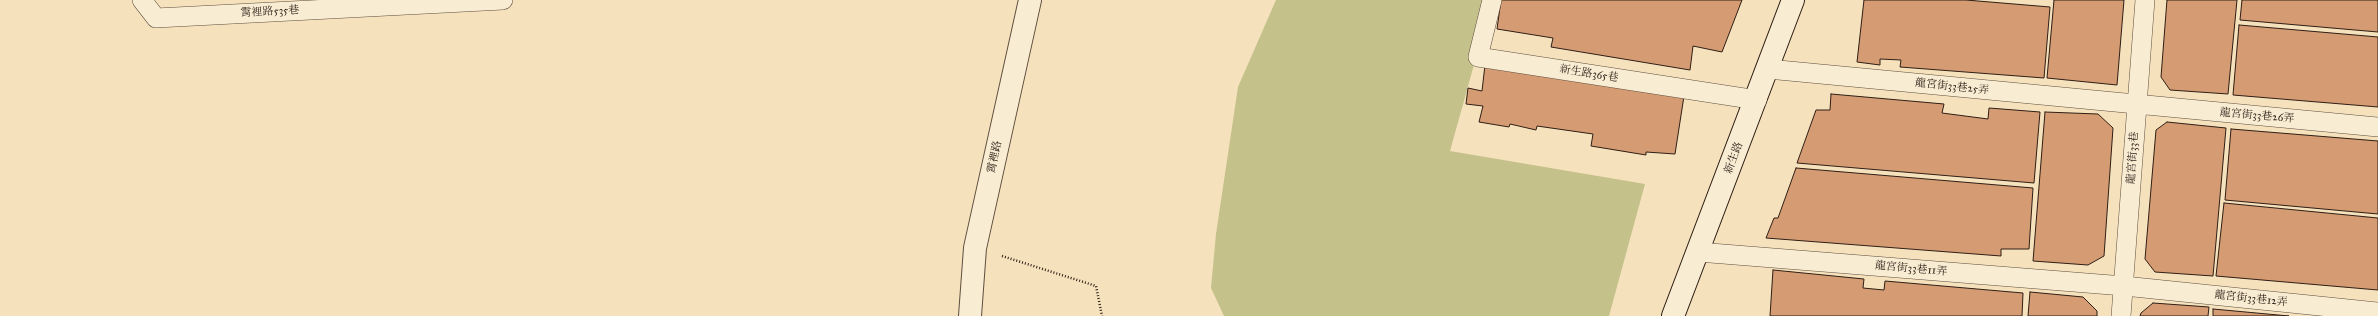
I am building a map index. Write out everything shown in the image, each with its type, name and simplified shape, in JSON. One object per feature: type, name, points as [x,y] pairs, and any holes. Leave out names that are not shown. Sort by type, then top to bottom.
[{"type":"street","name":"霄裡路","points":[[970,316],[975,248],[1030,0]]},
{"type":"street","name":"新生路","points":[[1673,316],[1757,100],[1793,0]]},
{"type":"lane","name":"霄裡路535巷","points":[[142,0],[156,18],[503,0]]},
{"type":"lane","name":"新生路365巷","points":[[1492,0],[1478,57],[1757,100]]},
{"type":"lane","name":"龍宮街33巷","points":[[2121,316],[2145,0]]},
{"type":"lane","name":"龍宮街33巷25弄","points":[[1768,69],[2136,105]]},
{"type":"lane","name":"龍宮街33巷26弄","points":[[2136,105],[2378,127]]},
{"type":"lane","name":"龍宮街33巷11弄","points":[[1698,252],[2124,286]]},
{"type":"lane","name":"龍宮街33巷12弄","points":[[2124,286],[2378,312]]},
{"type":"path","points":[[975,248],[1096,286],[1102,316]]},
{"type":"shaded area","points":[[1276,0],[1492,0],[1450,151],[1645,184],[1609,316],[1224,316],[1211,288],[1216,234],[1238,87]]},
{"type":"building","points":[[1501,0],[1742,0],[1722,52],[1693,46],[1690,70],[1551,47],[1553,38],[1497,29]]},
{"type":"building","points":[[1864,0],[1966,0],[2050,7],[2044,78],[1900,67],[1901,60],[1880,59],[1880,65],[1857,62]]},
{"type":"building","points":[[2054,0],[2124,0],[2117,85],[2047,78]]},
{"type":"building","points":[[2167,0],[2237,0],[2228,94],[2170,90],[2161,77]]},
{"type":"building","points":[[2242,0],[2378,0],[2378,32],[2240,20]]},
{"type":"building","points":[[2239,25],[2378,37],[2378,107],[2233,95]]},
{"type":"building","points":[[1485,65],[1684,96],[1675,154],[1646,152],[1646,155],[1591,146],[1593,134],[1537,126],[1536,130],[1510,124],[1509,127],[1479,122],[1483,106],[1466,104],[1468,88],[1482,91]]},
{"type":"building","points":[[1831,94],[1944,104],[1942,113],[1988,119],[1989,108],[2040,112],[2034,183],[1797,163],[1816,110],[1830,110]]},
{"type":"building","points":[[2045,112],[2098,114],[2113,128],[2104,256],[2088,265],[2033,261]]},
{"type":"building","points":[[2167,122],[2226,128],[2213,276],[2155,272],[2145,259],[2156,130]]},
{"type":"building","points":[[2231,129],[2378,141],[2378,214],[2225,200]]},
{"type":"building","points":[[1796,168],[2033,188],[2029,249],[2001,249],[2001,256],[1766,238],[1774,218],[1778,218]]},
{"type":"building","points":[[2224,203],[2378,218],[2378,290],[2216,276]]},
{"type":"building","points":[[1773,270],[1864,279],[1863,288],[1884,290],[1885,281],[2023,293],[2022,316],[1770,316]]},
{"type":"building","points":[[2030,292],[2083,297],[2097,311],[2097,316],[2028,316]]},
{"type":"building","points":[[2153,303],[2209,307],[2208,316],[2140,316],[2141,313]]},
{"type":"building","points":[[2213,309],[2289,316],[2213,316]]}]
